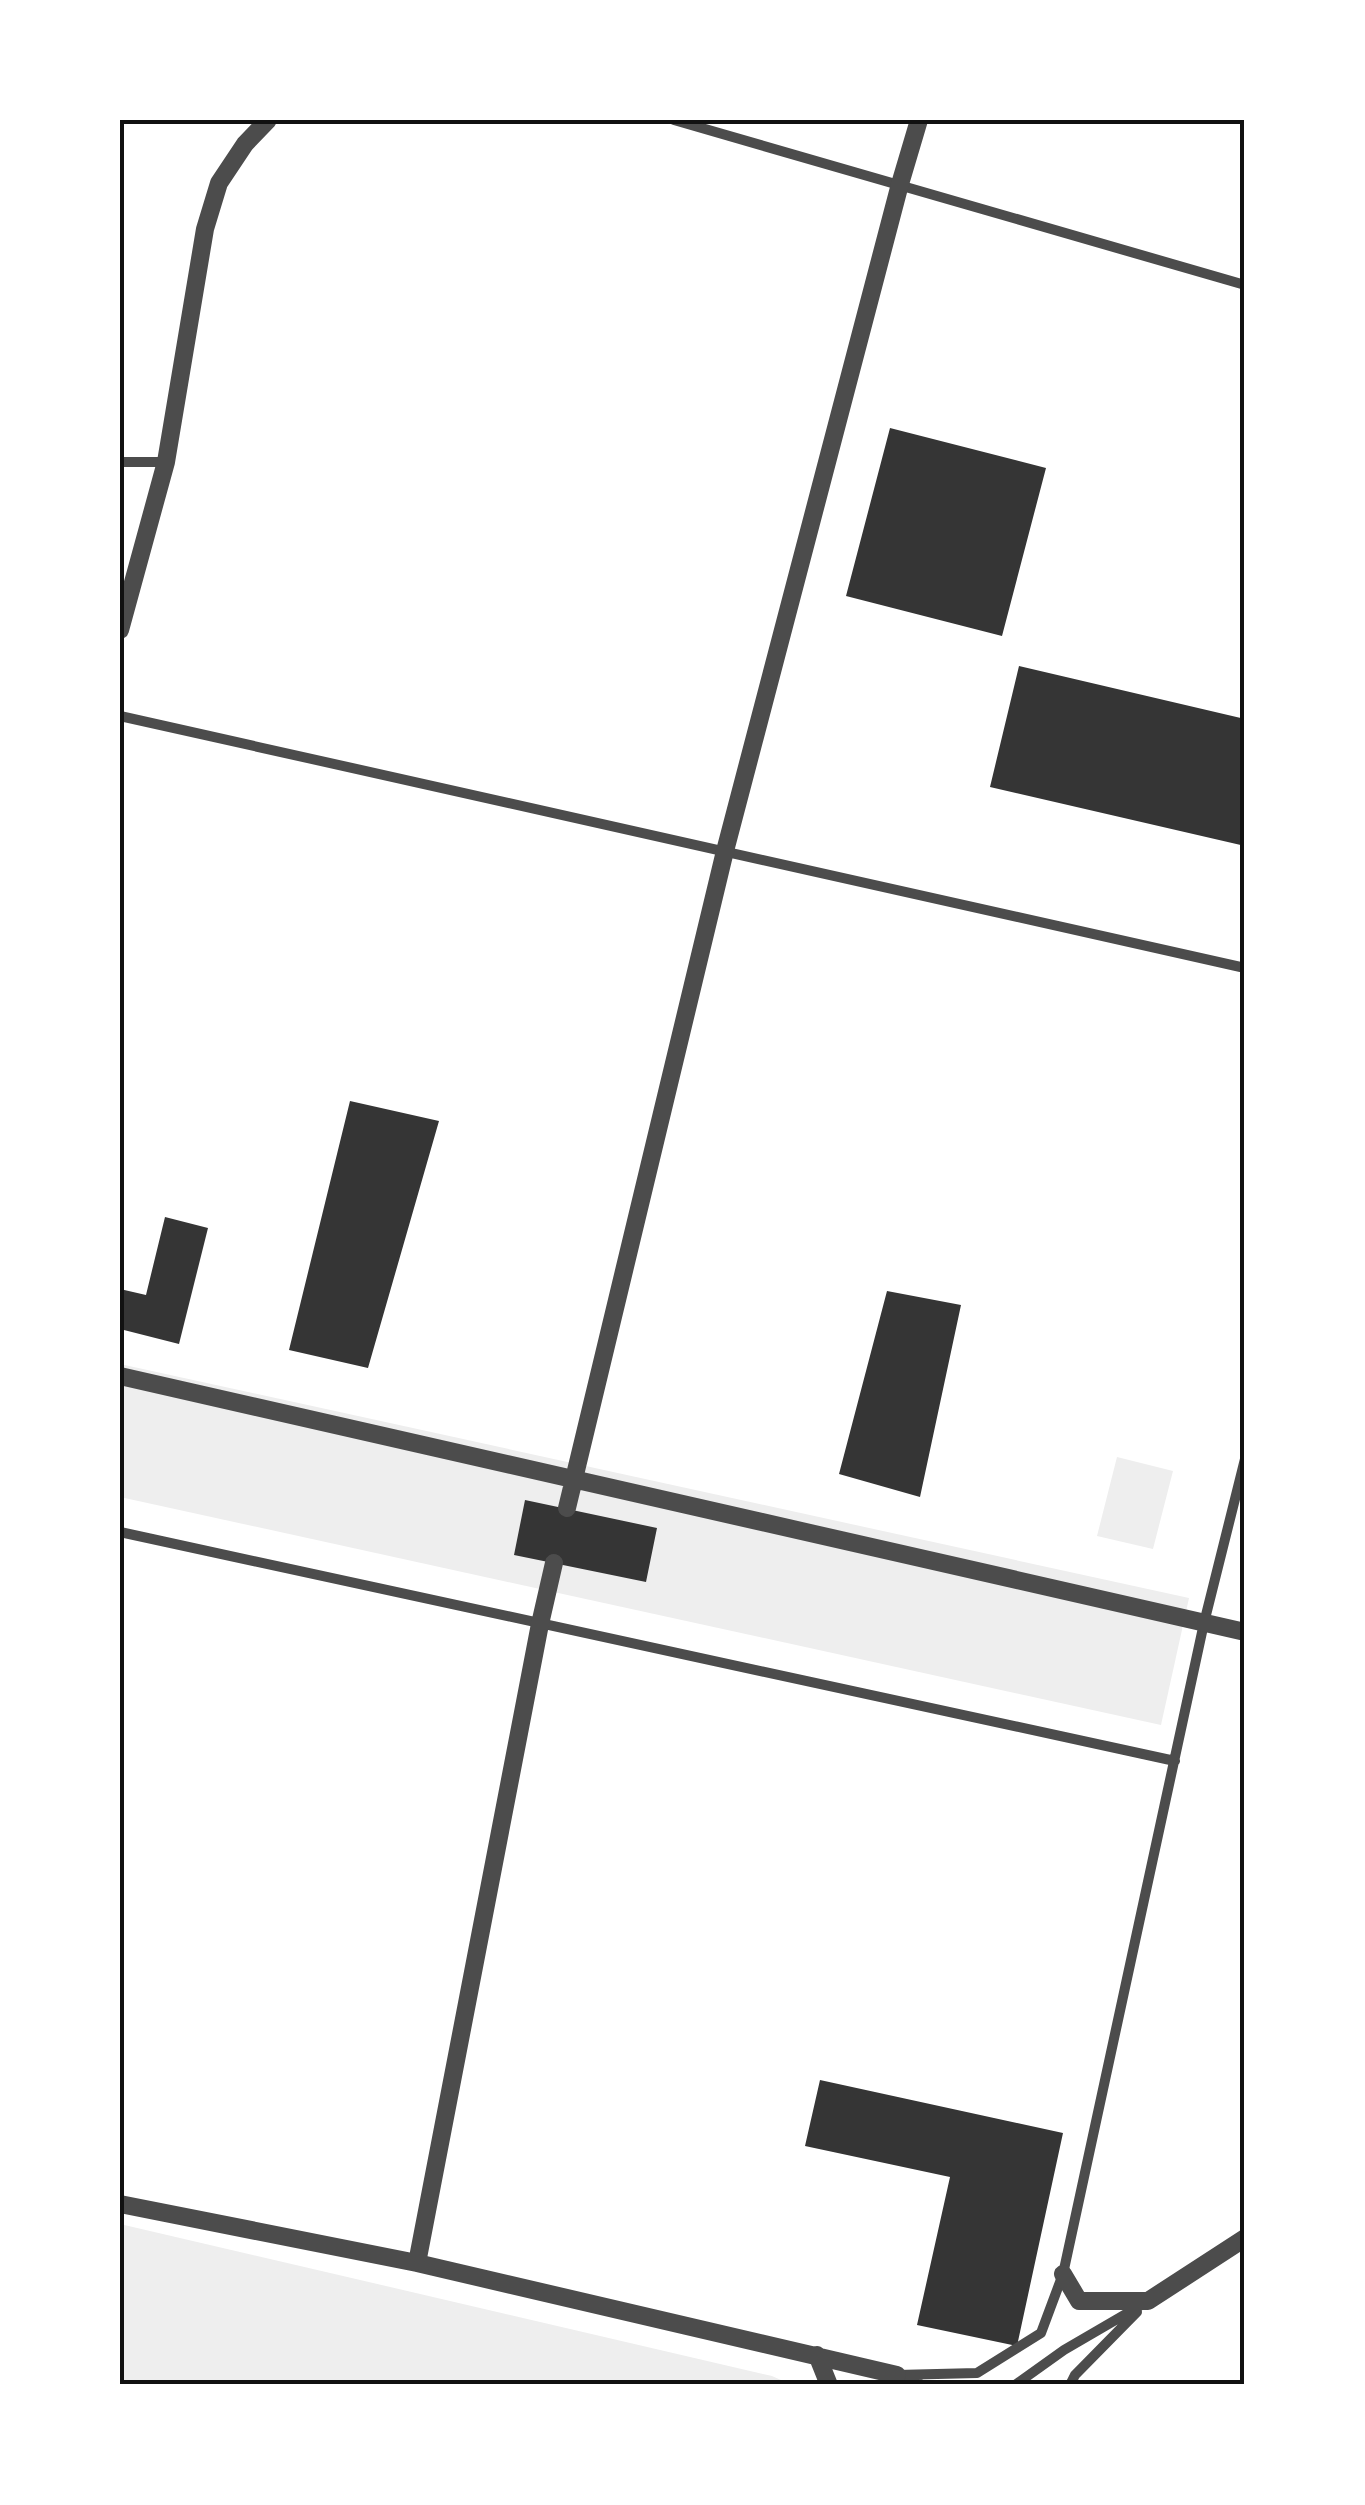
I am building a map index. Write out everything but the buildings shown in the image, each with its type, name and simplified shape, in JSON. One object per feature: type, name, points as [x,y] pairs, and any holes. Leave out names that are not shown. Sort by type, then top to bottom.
[{"type":"street","points":[[120,630],[166,462],[205,229],[219,183],[245,144],[268,120]]},
{"type":"street","points":[[674,120],[1245,285]]},
{"type":"street","points":[[568,1508],[725,851],[919,120]]},
{"type":"street","points":[[120,462],[166,462]]},
{"type":"street","points":[[120,716],[1245,968]]},
{"type":"street","points":[[120,1376],[1245,1632]]},
{"type":"street","points":[[897,2375],[978,2373],[1040,2333],[1063,2274],[1204,1623],[1245,1459]]},
{"type":"street","points":[[120,1532],[1174,1761]]},
{"type":"street","points":[[417,2262],[554,1564]]},
{"type":"street","points":[[120,2204],[417,2262],[817,2355],[922,2385]]},
{"type":"street","points":[[1016,2385],[1064,2350],[1245,2238]]},
{"type":"street","points":[[1063,2274],[1080,2302],[1148,2301]]},
{"type":"street","points":[[1070,2385],[1075,2375],[1148,2301]]},
{"type":"street","points":[[817,2355],[828,2385]]},
{"type":"shaded area","points":[[120,1364],[1189,1598],[1161,1725],[120,1497]]},
{"type":"shaded area","points":[[1117,1457],[1173,1471],[1153,1549],[1097,1536]]},
{"type":"shaded area","points":[[120,2224],[772,2376],[792,2385],[120,2385]]}]
